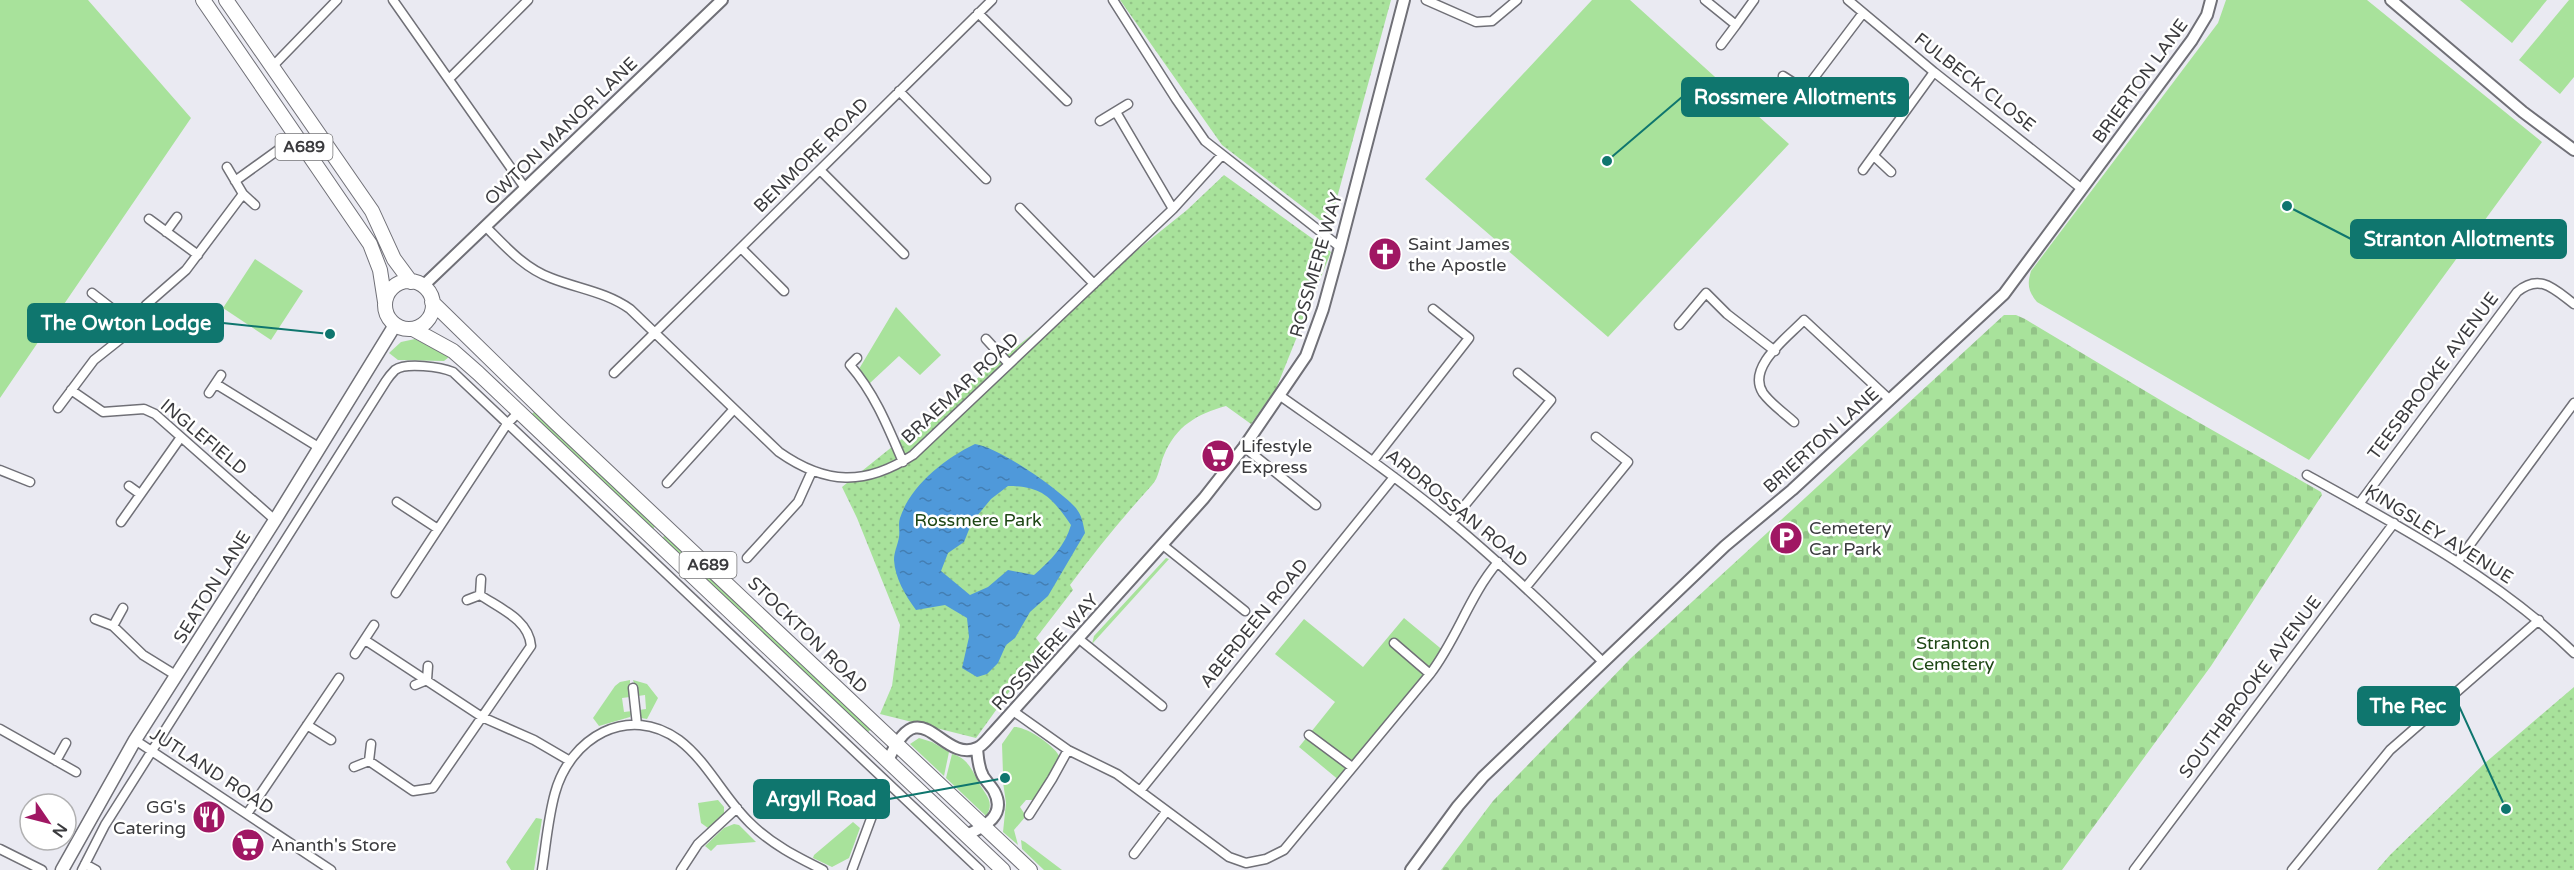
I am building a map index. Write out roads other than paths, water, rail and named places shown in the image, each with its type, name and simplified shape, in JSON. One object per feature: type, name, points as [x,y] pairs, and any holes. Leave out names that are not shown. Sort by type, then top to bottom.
[{"type":"highway","name":"A689","points":[[203,0],[370,244],[380,270],[385,302]]},
{"type":"highway","name":"A689","points":[[226,0],[372,211],[394,260],[417,284]]},
{"type":"highway","points":[[401,283],[417,284],[429,293],[432,302],[428,320],[413,329],[404,329],[395,325],[385,311],[385,302],[390,290],[401,283]]},
{"type":"highway","name":"STOCKTON ROAD","points":[[432,302],[548,415],[1030,870]]},
{"type":"highway","name":"STOCKTON ROAD","points":[[413,329],[453,351],[1003,870]]},
{"type":"main road","name":"SEATON LANE","points":[[62,870],[135,740],[275,520],[395,325]]},
{"type":"street","points":[[272,67],[337,0]]},
{"type":"street","points":[[393,0],[525,188]]},
{"type":"street","points":[[449,79],[528,0]]},
{"type":"street","name":"OWTON MANOR LANE","points":[[417,284],[485,226],[722,0]]},
{"type":"street","name":"BENMORE ROAD","points":[[614,373],[992,0]]},
{"type":"street","points":[[1113,0],[1205,141],[1340,247]]},
{"type":"street","name":"ROSSMERE WAY","points":[[977,748],[1164,546],[1244,447],[1306,356],[1323,309],[1404,0]]},
{"type":"street","points":[[1426,0],[1476,22],[1492,21],[1517,0]]},
{"type":"street","points":[[1705,0],[1736,25]]},
{"type":"street","points":[[1721,45],[1754,0]]},
{"type":"street","name":"FULBECK CLOSE","points":[[1848,0],[1934,72],[2082,189]]},
{"type":"street","name":"BRIERTON LANE","points":[[1411,870],[1477,784],[1602,661],[1725,546],[1792,490],[2004,294],[2192,40],[2206,15],[2211,0]]},
{"type":"street","points":[[2391,0],[2523,112],[2574,150]]},
{"type":"street","points":[[978,13],[1067,100]]},
{"type":"street","points":[[1792,107],[1863,13]]},
{"type":"street","points":[[1863,170],[1934,72]]},
{"type":"street","points":[[1783,76],[1805,90]]},
{"type":"street","points":[[898,91],[986,179]]},
{"type":"street","points":[[1100,121],[1128,105]]},
{"type":"street","points":[[1116,112],[1173,209]]},
{"type":"street","points":[[235,181],[285,145]]},
{"type":"street","name":"BRAEMAR ROAD","points":[[485,226],[533,269],[551,278],[608,296],[630,309],[779,452],[812,471],[836,477],[865,477],[885,472],[913,455],[1173,209],[1222,155]]},
{"type":"street","points":[[1874,156],[1891,172]]},
{"type":"street","points":[[227,166],[243,194],[255,205]]},
{"type":"street","points":[[820,170],[904,254]]},
{"type":"street","points":[[58,408],[83,372],[123,337],[146,304],[171,285],[198,255],[243,194]]},
{"type":"street","points":[[1020,208],[1094,284]]},
{"type":"street","points":[[166,232],[177,217]]},
{"type":"street","points":[[149,219],[198,255]]},
{"type":"street","points":[[741,248],[784,291]]},
{"type":"street","name":"TEESBROOKE AVENUE","points":[[2359,504],[2517,292],[2529,284],[2540,283],[2548,285],[2574,304]]},
{"type":"street","points":[[92,293],[132,324]]},
{"type":"street","points":[[1678,325],[1706,293],[1727,314],[1775,351]]},
{"type":"street","points":[[1373,461],[1469,338],[1433,309]]},
{"type":"street","points":[[1794,422],[1767,397],[1758,380],[1761,369],[1804,320],[1890,400]]},
{"type":"street","points":[[986,339],[1009,364]]},
{"type":"street","points":[[857,358],[846,368],[878,403],[903,462]]},
{"type":"street","name":"SEATON LANE","points":[[83,867],[105,825],[386,381],[396,369],[442,367],[453,372],[507,424]]},
{"type":"street","points":[[1451,522],[1551,400],[1518,373]]},
{"type":"street","points":[[210,393],[221,375]]},
{"type":"street","points":[[216,384],[320,447]]},
{"type":"street","name":"INGLEFIELD","points":[[71,390],[103,412],[144,409],[154,414],[275,520]]},
{"type":"street","name":"ARDROSSAN ROAD","points":[[1279,395],[1373,461],[1451,522],[1526,587],[1602,661]]},
{"type":"street","points":[[2458,561],[2574,402]]},
{"type":"street","points":[[667,483],[734,409]]},
{"type":"street","points":[[396,593],[507,424],[519,412]]},
{"type":"street","points":[[507,424],[980,870]]},
{"type":"street","points":[[121,522],[181,437]]},
{"type":"street","points":[[1526,587],[1628,462],[1596,437]]},
{"type":"street","points":[[1244,447],[1316,506]]},
{"type":"street","points":[[0,470],[30,482]]},
{"type":"street","points":[[747,558],[798,502],[812,471]]},
{"type":"street","name":"KINGSLEY AVENUE","points":[[2307,475],[2458,561],[2539,620],[2574,653]]},
{"type":"street","name":"ABERDEEN ROAD","points":[[1140,791],[1394,477]]},
{"type":"street","points":[[129,486],[140,494]]},
{"type":"street","points":[[397,502],[438,529]]},
{"type":"street","name":"SOUTHBROOKE AVENUE","points":[[2134,870],[2394,524]]},
{"type":"street","points":[[1164,546],[1245,611]]},
{"type":"street","points":[[1013,711],[1068,750],[1102,765],[1140,791],[1220,853],[1246,866],[1284,850],[1430,674],[1447,648],[1476,592],[1498,562]]},
{"type":"street","points":[[480,595],[481,579]]},
{"type":"street","points":[[467,600],[480,595]]},
{"type":"street","points":[[369,761],[413,791],[433,788],[531,646],[530,634],[523,624],[480,595]]},
{"type":"street","points":[[114,626],[123,608]]},
{"type":"street","points":[[95,619],[114,626],[142,655],[177,676]]},
{"type":"street","points":[[2292,870],[2390,750],[2539,620]]},
{"type":"street","points":[[355,654],[374,625]]},
{"type":"street","points":[[1079,639],[1162,706]]},
{"type":"street","points":[[365,640],[482,717],[534,740],[570,761]]},
{"type":"street","points":[[1394,643],[1430,674]]},
{"type":"street","points":[[428,666],[428,680]]},
{"type":"street","points":[[248,814],[339,678]]},
{"type":"street","points":[[415,686],[428,680]]},
{"type":"street","points":[[633,688],[637,725]]},
{"type":"street","points":[[308,725],[331,740]]},
{"type":"street","points":[[542,870],[555,792],[570,761],[582,747],[616,725],[652,727],[680,741],[693,752],[737,808],[768,840],[823,870]]},
{"type":"street","points":[[0,729],[76,772]]},
{"type":"street","points":[[888,761],[902,733],[911,729],[922,729],[958,748],[977,748],[982,775],[998,799],[997,813],[984,827],[966,835]]},
{"type":"street","points":[[847,744],[858,733]]},
{"type":"street","points":[[1309,735],[1352,767]]},
{"type":"street","name":"JUTLAND ROAD","points":[[135,740],[331,870]]},
{"type":"street","points":[[56,761],[66,743]]},
{"type":"street","points":[[369,761],[370,744]]},
{"type":"street","points":[[1029,815],[1068,750]]},
{"type":"street","points":[[354,767],[369,761]]},
{"type":"street","points":[[852,870],[885,781]]},
{"type":"street","points":[[681,870],[698,844],[737,808]]},
{"type":"street","points":[[1134,854],[1166,812]]},
{"type":"street","points":[[0,849],[42,870]]},
{"type":"street","points":[[83,867],[96,870]]},
{"type":"water","points":[[975,444],[986,447],[1028,470],[1075,507],[1081,516],[1085,533],[1048,596],[1030,612],[1015,638],[1006,645],[998,663],[987,674],[977,677],[962,668],[969,637],[967,618],[945,605],[916,610],[901,586],[894,560],[900,518],[905,506],[930,474]],"holes":[[[1008,486],[1030,488],[1046,495],[1058,508],[1071,525],[1065,540],[1057,552],[1034,575],[1008,570],[988,587],[970,595],[941,571],[948,553],[964,542],[972,522],[991,499]]]},
{"type":"place","name":"Rossmere Allotments","points":[[1607,161]]},
{"type":"place","name":"Stranton Allotments","points":[[2287,206]]},
{"type":"place","name":"Saint James the Apostle","points":[[1385,254]]},
{"type":"place","name":"The Owton Lodge","points":[[330,334]]},
{"type":"place","name":"Lifestyle Express","points":[[1218,456]]},
{"type":"place","name":"Cemetery Car Park","points":[[1786,538]]},
{"type":"place","name":"Argyll Road","points":[[1005,778]]},
{"type":"place","name":"The Rec","points":[[2506,809]]},
{"type":"place","name":"GG's Catering","points":[[209,817]]},
{"type":"place","name":"Ananth's Store","points":[[248,845]]},
{"type":"park label","name":"Rossmere Park","points":[[978,520]]},
{"type":"park label","name":"Stranton Cemetery","points":[[1953,653]]}]
